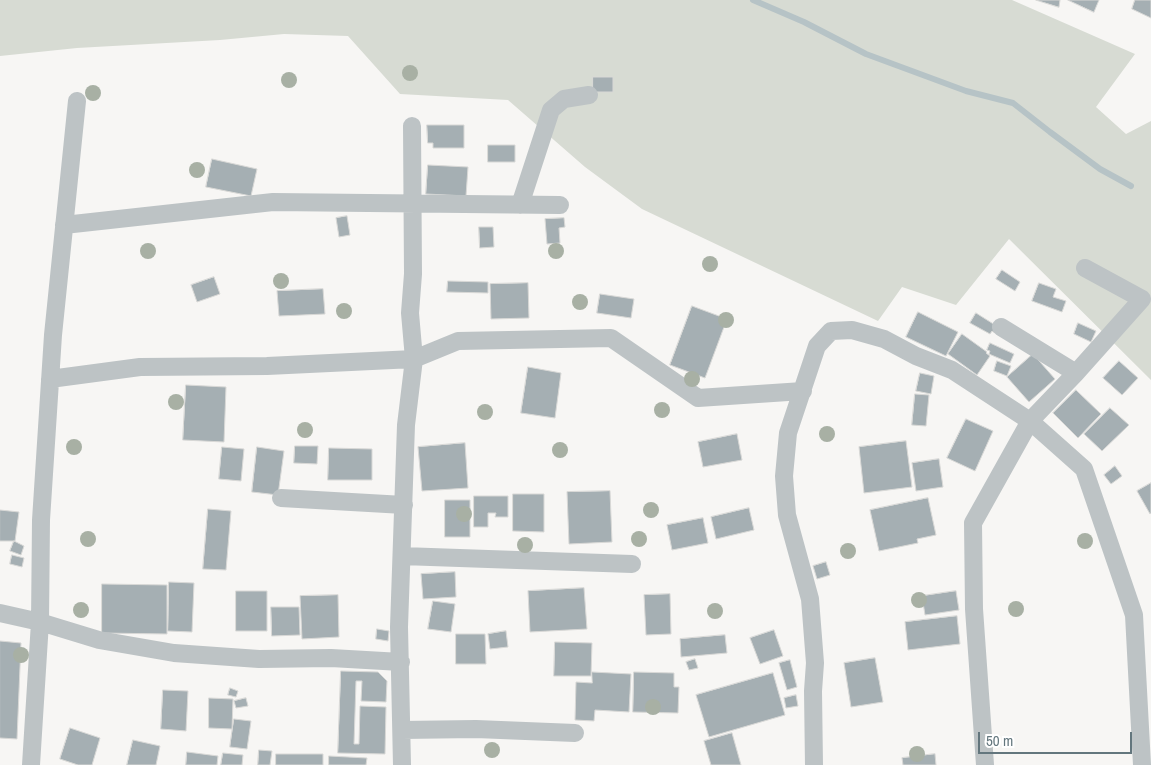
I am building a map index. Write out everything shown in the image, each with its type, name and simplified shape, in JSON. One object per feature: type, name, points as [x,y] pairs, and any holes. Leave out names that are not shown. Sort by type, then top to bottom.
[{"type":"street","points":[[520,205],[551,110],[564,99],[589,95]]},
{"type":"street","points":[[31,765],[40,622],[41,520],[50,379],[76,101]]},
{"type":"street","points":[[402,765],[399,627],[406,425],[414,359],[410,313],[413,274],[412,126]]},
{"type":"street","points":[[64,225],[273,202],[560,205]]},
{"type":"street","points":[[985,765],[974,609],[973,523],[1030,421],[1142,299],[1085,268]]},
{"type":"street","points":[[1001,327],[1076,373]]},
{"type":"street","points":[[814,765],[813,691],[815,663],[812,617],[810,598],[787,515],[784,476],[788,433],[817,346],[830,331],[852,330],[884,339],[916,356],[952,370],[1030,421],[1084,469],[1134,615],[1142,765]]},
{"type":"street","points":[[50,379],[140,367],[268,366],[414,359],[458,341],[611,338],[698,398],[803,391]]},
{"type":"street","points":[[282,498],[404,505]]},
{"type":"street","points":[[402,556],[632,564]]},
{"type":"street","points":[[0,613],[40,622],[99,640],[174,653],[259,659],[331,658],[401,662]]},
{"type":"street","points":[[402,730],[476,728],[575,733]]},
{"type":"shaded area","points":[[0,0],[1012,0],[1135,54],[1096,107],[1126,134],[1151,121],[1151,380],[1009,239],[956,305],[902,287],[878,321],[642,209],[585,167],[508,100],[400,94],[348,36],[284,34],[220,40],[77,48],[0,56]]},
{"type":"building","points":[[1036,0],[1060,0],[1059,7]]},
{"type":"building","points":[[1068,0],[1099,0],[1094,12]]},
{"type":"building","points":[[1135,0],[1151,0],[1151,18],[1132,9]]},
{"type":"building","points":[[593,77],[613,77],[613,92],[593,92]]},
{"type":"building","points":[[427,125],[464,125],[464,148],[433,148],[433,143],[428,143]]},
{"type":"building","points":[[488,145],[515,145],[515,162],[488,162]]},
{"type":"building","points":[[212,159],[257,169],[251,196],[206,187]]},
{"type":"building","points":[[428,165],[468,167],[466,196],[426,194]]},
{"type":"building","points":[[347,216],[350,235],[339,237],[336,218]]},
{"type":"building","points":[[564,218],[565,227],[559,228],[560,243],[547,244],[545,219]]},
{"type":"building","points":[[479,227],[493,227],[494,247],[480,248]]},
{"type":"building","points":[[1002,270],[1020,282],[1015,291],[996,279]]},
{"type":"building","points":[[214,277],[220,294],[197,302],[191,285]]},
{"type":"building","points":[[448,281],[488,282],[488,293],[447,292]]},
{"type":"building","points":[[528,283],[529,318],[491,319],[490,284]]},
{"type":"building","points":[[1039,283],[1056,289],[1053,297],[1066,301],[1062,312],[1032,301]]},
{"type":"building","points":[[323,289],[325,314],[279,316],[277,291]]},
{"type":"building","points":[[600,294],[634,299],[631,318],[597,313]]},
{"type":"building","points":[[692,306],[727,319],[705,378],[670,365]]},
{"type":"building","points":[[918,312],[958,332],[946,356],[906,337]]},
{"type":"building","points":[[976,313],[995,325],[995,333],[992,331],[990,334],[970,323]]},
{"type":"building","points":[[1078,323],[1096,331],[1091,342],[1074,334]]},
{"type":"building","points":[[962,334],[990,356],[977,375],[948,354]]},
{"type":"building","points":[[990,343],[1014,354],[1010,363],[989,354],[990,351],[987,350]]},
{"type":"building","points":[[1033,354],[1055,379],[1029,402],[1007,377]]},
{"type":"building","points":[[997,361],[1011,366],[1007,376],[994,371]]},
{"type":"building","points":[[1119,361],[1138,378],[1122,395],[1103,378]]},
{"type":"building","points":[[528,367],[561,373],[555,418],[521,413]]},
{"type":"building","points":[[920,373],[934,376],[931,394],[916,391]]},
{"type":"building","points":[[186,385],[226,387],[224,442],[183,440]]},
{"type":"building","points":[[1076,390],[1101,414],[1078,438],[1053,413]]},
{"type":"building","points":[[915,394],[929,395],[926,426],[912,425]]},
{"type":"building","points":[[1110,408],[1129,425],[1102,451],[1084,434]]},
{"type":"building","points":[[966,419],[993,431],[975,471],[947,458]]},
{"type":"building","points":[[737,434],[742,460],[703,467],[698,442]]},
{"type":"building","points":[[906,441],[912,487],[864,493],[859,447]]},
{"type":"building","points":[[465,443],[468,488],[422,491],[418,447]]},
{"type":"building","points":[[295,446],[318,446],[317,464],[294,463]]},
{"type":"building","points":[[222,447],[244,449],[241,481],[219,479]]},
{"type":"building","points":[[257,447],[284,451],[278,495],[252,492]]},
{"type":"building","points":[[329,448],[372,449],[372,480],[328,480]]},
{"type":"building","points":[[939,459],[943,487],[916,491],[912,463]]},
{"type":"building","points":[[1115,466],[1122,476],[1111,484],[1104,475]]},
{"type":"building","points":[[1151,483],[1151,513],[1150,514],[1137,491]]},
{"type":"building","points":[[610,491],[612,542],[569,544],[567,492]]},
{"type":"building","points":[[513,494],[544,494],[544,532],[513,531]]},
{"type":"building","points":[[474,496],[508,496],[508,517],[495,517],[496,513],[488,513],[488,527],[474,527]]},
{"type":"building","points":[[928,498],[936,535],[917,539],[918,543],[879,551],[870,510]]},
{"type":"building","points":[[445,500],[470,500],[470,537],[445,537]]},
{"type":"building","points":[[749,508],[754,530],[716,539],[711,517]]},
{"type":"building","points":[[208,509],[231,511],[226,570],[203,569]]},
{"type":"building","points":[[0,510],[19,512],[15,541],[0,541]]},
{"type":"building","points":[[703,518],[708,543],[672,550],[667,525]]},
{"type":"building","points":[[14,541],[24,546],[21,555],[10,551]]},
{"type":"building","points":[[12,555],[24,558],[22,567],[10,564]]},
{"type":"building","points":[[826,562],[830,575],[817,579],[813,566]]},
{"type":"building","points":[[455,572],[456,597],[423,599],[421,574]]},
{"type":"building","points":[[169,582],[194,583],[192,632],[168,631]]},
{"type":"building","points":[[102,584],[167,585],[167,634],[102,633]]},
{"type":"building","points":[[584,588],[587,629],[530,632],[528,591]]},
{"type":"building","points":[[236,591],[267,591],[267,631],[236,631]]},
{"type":"building","points":[[956,591],[959,610],[925,615],[922,596]]},
{"type":"building","points":[[670,594],[671,634],[646,635],[644,595]]},
{"type":"building","points":[[338,595],[339,637],[302,639],[300,596]]},
{"type":"building","points":[[433,601],[455,604],[451,632],[428,629]]},
{"type":"building","points":[[271,607],[299,607],[300,635],[272,636]]},
{"type":"building","points":[[957,616],[960,644],[908,650],[905,622]]},
{"type":"building","points":[[377,629],[389,631],[388,641],[376,639]]},
{"type":"building","points":[[774,630],[783,656],[760,664],[750,638]]},
{"type":"building","points":[[506,631],[508,647],[490,649],[488,634]]},
{"type":"building","points":[[456,634],[485,634],[486,664],[456,664]]},
{"type":"building","points":[[725,635],[727,653],[681,657],[680,639]]},
{"type":"building","points":[[0,641],[21,643],[17,739],[0,738]]},
{"type":"building","points":[[555,642],[592,643],[591,676],[554,676]]},
{"type":"building","points":[[875,658],[883,702],[851,707],[844,663]]},
{"type":"building","points":[[695,659],[698,668],[689,670],[686,662]]},
{"type":"building","points":[[790,660],[797,687],[787,690],[779,663]]},
{"type":"building","points":[[341,671],[378,672],[387,681],[386,702],[361,701],[362,681],[356,681],[354,744],[359,744],[360,706],[386,707],[385,754],[338,753]]},
{"type":"building","points":[[592,672],[631,674],[629,712],[595,710],[594,721],[575,720],[576,682],[592,683]]},
{"type":"building","points":[[634,672],[674,673],[674,687],[679,687],[678,713],[633,712]]},
{"type":"building","points":[[773,673],[785,715],[709,737],[696,695]]},
{"type":"building","points":[[230,688],[238,691],[236,697],[228,695]]},
{"type":"building","points":[[163,690],[188,691],[186,731],[161,729]]},
{"type":"building","points":[[796,695],[798,706],[786,708],[784,698]]},
{"type":"building","points":[[209,698],[233,699],[232,729],[209,728]]},
{"type":"building","points":[[246,698],[248,706],[236,708],[234,701]]},
{"type":"building","points":[[234,719],[251,721],[247,749],[230,747]]},
{"type":"building","points":[[70,728],[100,738],[92,765],[78,765],[60,759]]},
{"type":"building","points":[[732,733],[741,765],[711,765],[704,741]]},
{"type":"building","points":[[133,740],[160,746],[156,765],[127,765]]},
{"type":"building","points":[[259,750],[272,751],[270,765],[258,765]]},
{"type":"building","points":[[187,752],[218,756],[217,765],[186,765]]},
{"type":"building","points":[[223,753],[243,755],[242,765],[221,765]]},
{"type":"building","points":[[276,754],[323,754],[323,765],[276,765]]},
{"type":"building","points":[[935,754],[936,765],[903,765],[902,758]]},
{"type":"building","points":[[329,756],[367,758],[366,765],[329,765]]},
{"type":"waterway","points":[[753,0],[804,22],[866,54],[966,91],[1013,103],[1100,169],[1131,186]]}]
